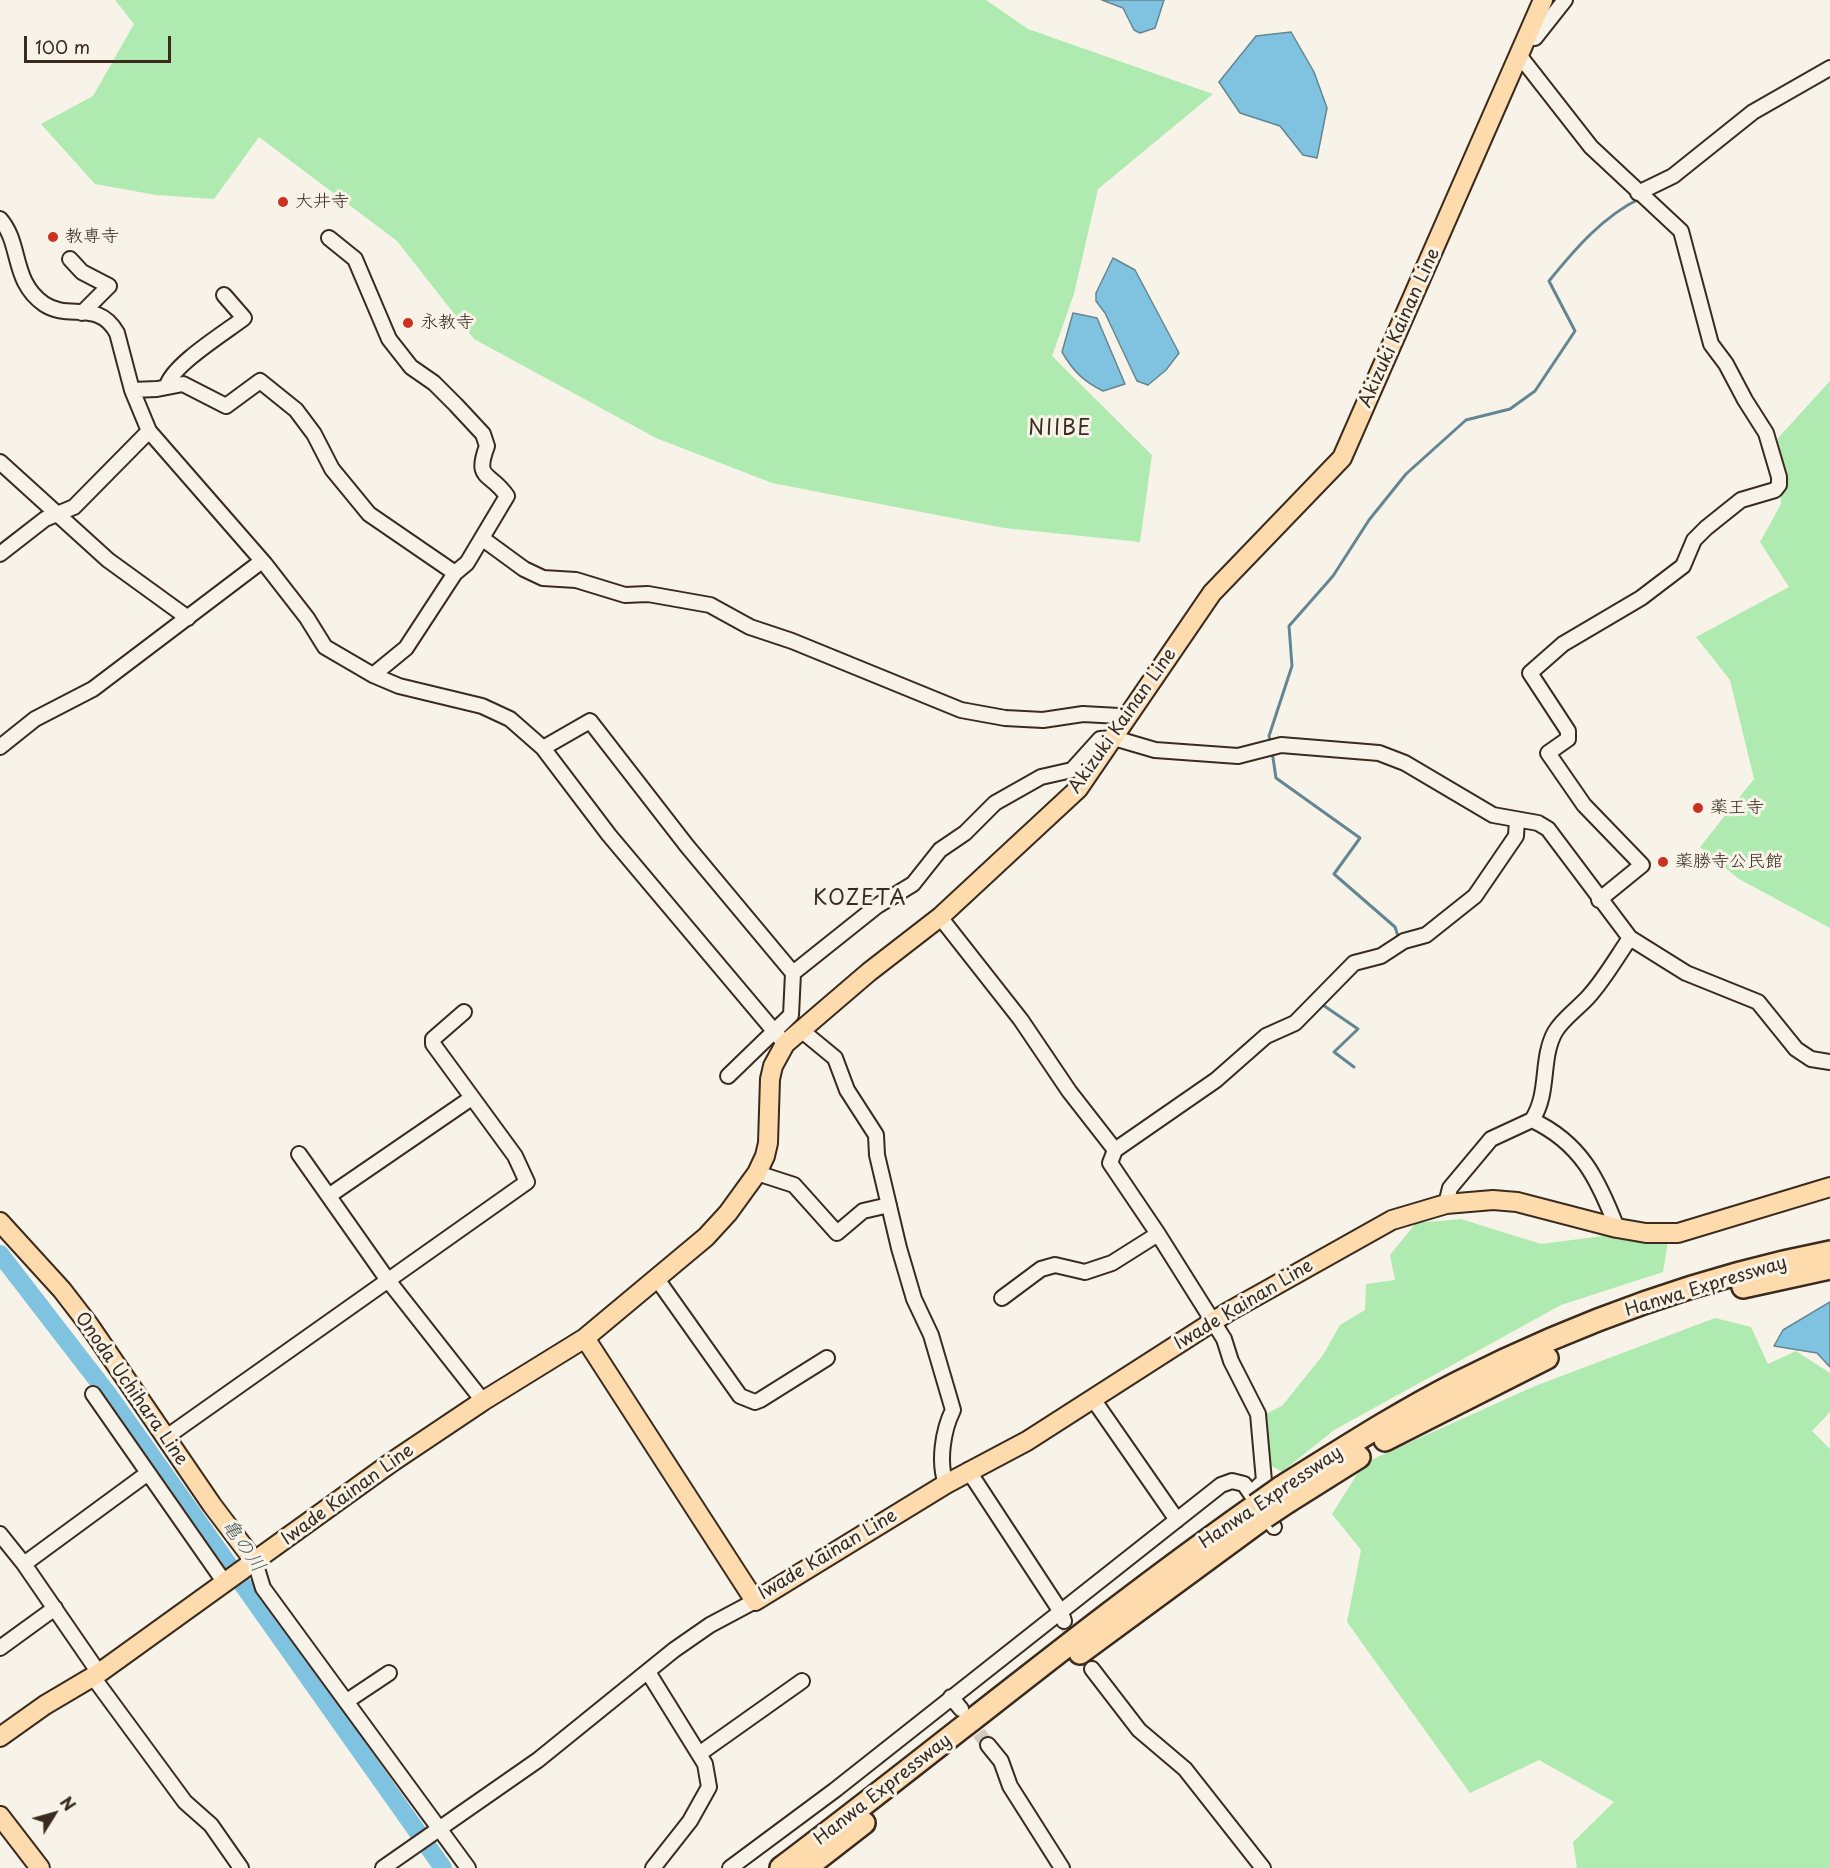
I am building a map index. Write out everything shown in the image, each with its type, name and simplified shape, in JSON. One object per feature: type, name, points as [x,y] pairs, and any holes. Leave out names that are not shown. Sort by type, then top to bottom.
[{"type":"highway","name":"Hanwa Expressway","points":[[781,1868],[889,1786],[1147,1582],[1262,1510],[1398,1416],[1457,1383],[1549,1341],[1634,1307],[1702,1285],[1830,1252]]},
{"type":"highway","name":"Hanwa Expressway","points":[[1285,1494],[1392,1435],[1554,1354],[1637,1320],[1741,1288],[1830,1268]]},
{"type":"highway","name":"Hanwa Expressway","points":[[806,1868],[1262,1510]]},
{"type":"main road","name":"Akizuki Kainan Line","points":[[585,1338],[706,1237],[728,1213],[757,1173],[768,1143],[770,1079],[780,1038],[801,1030],[869,972],[940,917],[1078,789],[1212,593],[1342,458],[1543,0]]},
{"type":"main road","name":"Iwade Kainan Line","points":[[0,1737],[45,1705],[96,1675],[392,1462],[483,1401],[585,1338],[754,1601],[968,1470],[1027,1441],[1214,1321],[1392,1220],[1446,1204],[1493,1200],[1517,1202],[1617,1228],[1646,1233],[1678,1233],[1830,1187]]},
{"type":"main road","name":"Onoda Uchihara Line","points":[[0,1222],[76,1308],[251,1564]]},
{"type":"main road","points":[[0,1816],[40,1868]]},
{"type":"street","points":[[1526,38],[1535,38],[1565,0]]},
{"type":"street","points":[[1519,55],[1572,125],[1638,193],[1681,231],[1711,344],[1726,364],[1766,433],[1779,485],[1775,490],[1741,500],[1694,540],[1683,566],[1641,598],[1563,644],[1530,673],[1568,731],[1568,739],[1548,753],[1584,805],[1642,865],[1599,900]]},
{"type":"street","points":[[1638,193],[1673,176],[1753,112],[1830,68]]},
{"type":"street","points":[[0,219],[28,290],[46,306],[102,315],[110,321],[117,333],[132,390],[149,431],[262,561],[307,618],[325,647],[373,675],[399,686],[482,706],[510,719],[543,748],[609,835],[780,1038]]},
{"type":"street","points":[[329,238],[355,259],[389,339],[411,367],[434,383],[483,434],[487,446],[480,464],[482,470],[507,496],[493,515],[493,522],[483,539],[467,563],[455,573],[406,648],[373,675]]},
{"type":"street","points":[[70,259],[82,272],[109,286],[82,313]]},
{"type":"street","points":[[167,386],[169,379],[184,363],[244,318],[224,295]]},
{"type":"street","points":[[132,390],[157,389],[183,384],[226,406],[260,381],[296,410],[314,434],[332,469],[369,514],[455,573]]},
{"type":"street","points":[[0,554],[45,519],[74,507],[149,431]]},
{"type":"street","points":[[0,462],[108,560],[188,618]]},
{"type":"street","points":[[483,539],[524,569],[543,578],[576,580],[625,595],[648,594],[710,605],[750,627],[792,641],[961,710],[1005,718],[1043,720],[1083,714],[1119,716],[1126,720]]},
{"type":"street","points":[[0,747],[35,719],[93,689],[262,561]]},
{"type":"street","points":[[543,748],[590,721],[687,846],[793,973],[791,1015],[780,1038],[728,1076]]},
{"type":"street","points":[[793,973],[877,906],[913,884],[940,850],[965,833],[995,803],[1041,777],[1072,770],[1081,764],[1094,743],[1100,739],[1114,738],[1155,750],[1238,756],[1281,745],[1379,753],[1405,763],[1493,815],[1538,823],[1548,830],[1630,938],[1686,973],[1758,1002],[1796,1049],[1811,1059],[1830,1062]]},
{"type":"street","points":[[1262,1510],[1264,1481],[1260,1424],[1214,1321],[1110,1163],[1115,1150],[1216,1080],[1266,1036],[1295,1023],[1354,963],[1381,956],[1404,941],[1426,936],[1475,896],[1516,836],[1518,820]]},
{"type":"street","points":[[940,917],[1021,1020],[1069,1091],[1115,1150]]},
{"type":"street","points":[[1446,1204],[1450,1188],[1491,1139],[1532,1120],[1540,1109],[1545,1091],[1550,1046],[1556,1030],[1591,994],[1630,938]]},
{"type":"street","points":[[165,1438],[527,1182],[514,1156],[470,1099],[433,1044],[434,1039],[464,1012]]},
{"type":"street","points":[[801,1030],[835,1058],[847,1090],[876,1135],[877,1155],[914,1299],[931,1335],[953,1410],[946,1422],[944,1436],[943,1476],[946,1484]]},
{"type":"street","points":[[330,1195],[470,1099]]},
{"type":"street","points":[[1532,1120],[1567,1140],[1594,1176],[1617,1228]]},
{"type":"street","points":[[299,1154],[387,1279],[483,1401]]},
{"type":"street","points":[[757,1173],[794,1185],[837,1233],[863,1211],[889,1205]]},
{"type":"street","points":[[1002,1298],[1041,1269],[1055,1265],[1085,1272],[1112,1263],[1158,1234]]},
{"type":"street","points":[[657,1279],[740,1396],[755,1402],[760,1400],[827,1358]]},
{"type":"street","points":[[93,1394],[227,1581]]},
{"type":"street","points":[[1093,1399],[1177,1520]]},
{"type":"street","points":[[968,1470],[1063,1617]]},
{"type":"street","points":[[24,1564],[148,1473]]},
{"type":"street","points":[[730,1868],[951,1697],[1063,1617],[1221,1485],[1232,1481],[1244,1484],[1262,1510]]},
{"type":"street","points":[[0,1534],[55,1608],[96,1675],[185,1802],[211,1825],[241,1868]]},
{"type":"street","points":[[251,1564],[263,1588],[468,1868]]},
{"type":"street","points":[[383,1868],[414,1844],[538,1760],[674,1650],[710,1625],[754,1601]]},
{"type":"street","points":[[0,1648],[55,1608]]},
{"type":"street","points":[[1092,1669],[1139,1730],[1185,1769],[1263,1868]]},
{"type":"street","points":[[648,1672],[705,1764],[709,1787],[690,1821],[653,1868]]},
{"type":"street","points":[[347,1701],[390,1673]]},
{"type":"street","points":[[699,1754],[802,1681]]},
{"type":"street","points":[[951,1697],[961,1710]]},
{"type":"street","points":[[988,1745],[1001,1761],[1010,1786],[1062,1868]]},
{"type":"green space","points":[[115,0],[986,0],[1028,29],[1213,94],[1098,189],[1074,294],[1052,356],[1152,455],[1140,542],[1004,528],[772,483],[656,438],[474,339],[397,241],[259,137],[214,199],[156,195],[95,184],[41,124],[93,96],[134,24]]},
{"type":"green space","points":[[1830,381],[1830,928],[1739,879],[1700,847],[1754,779],[1730,680],[1696,637],[1789,587],[1760,542],[1781,504],[1778,438]]},
{"type":"green space","points":[[1461,1219],[1541,1244],[1603,1236],[1668,1241],[1663,1272],[1561,1305],[1334,1430],[1282,1472],[1261,1459],[1257,1418],[1282,1406],[1323,1355],[1340,1325],[1365,1310],[1366,1284],[1395,1280],[1390,1255],[1416,1223]]},
{"type":"green space","points":[[1715,1318],[1751,1327],[1768,1364],[1796,1351],[1830,1373],[1830,1412],[1812,1431],[1830,1449],[1830,1868],[1577,1868],[1573,1842],[1614,1802],[1539,1760],[1470,1793],[1347,1622],[1361,1550],[1332,1514],[1364,1463],[1535,1386]]},
{"type":"water","points":[[1102,0],[1164,0],[1155,28],[1140,33],[1134,30],[1123,8]]},
{"type":"water","points":[[1291,32],[1314,72],[1327,108],[1317,158],[1303,155],[1280,126],[1240,113],[1219,82],[1256,36]]},
{"type":"water","points":[[1113,258],[1135,270],[1179,353],[1166,370],[1148,385],[1137,381],[1105,313],[1096,301],[1096,293]]},
{"type":"water","points":[[1073,313],[1097,318],[1125,384],[1103,391],[1084,379],[1070,365],[1062,352]]},
{"type":"water","points":[[1830,1302],[1830,1367],[1817,1353],[1774,1346],[1783,1330]]},
{"type":"waterway","points":[[1271,745],[1269,736],[1292,666],[1289,626],[1333,576],[1369,520],[1406,474],[1466,420],[1510,409],[1535,391],[1575,331],[1549,281],[1580,245],[1602,224],[1627,205],[1641,198]]},
{"type":"waterway","points":[[1272,751],[1276,778],[1360,838],[1334,874],[1395,927],[1398,936],[1390,943]]},
{"type":"waterway","points":[[1320,1003],[1358,1029],[1334,1052],[1354,1067]]},
{"type":"waterway","name":"亀の川","points":[[0,1254],[108,1394],[443,1868]]},
{"type":"tunnel","points":[[1064,1621],[1092,1669]]},
{"type":"tunnel","points":[[966,1716],[988,1745]]},
{"type":"place","name":"大井寺","points":[[283,202]]},
{"type":"place","name":"教専寺","points":[[53,237]]},
{"type":"place","name":"永教寺","points":[[408,323]]},
{"type":"place","name":"薬王寺","points":[[1698,808]]},
{"type":"place","name":"薬勝寺公民館","points":[[1663,862]]},
{"type":"district","name":"NIIBE","points":[[1060,429]]},
{"type":"district","name":"KOZETA","points":[[860,899]]}]
